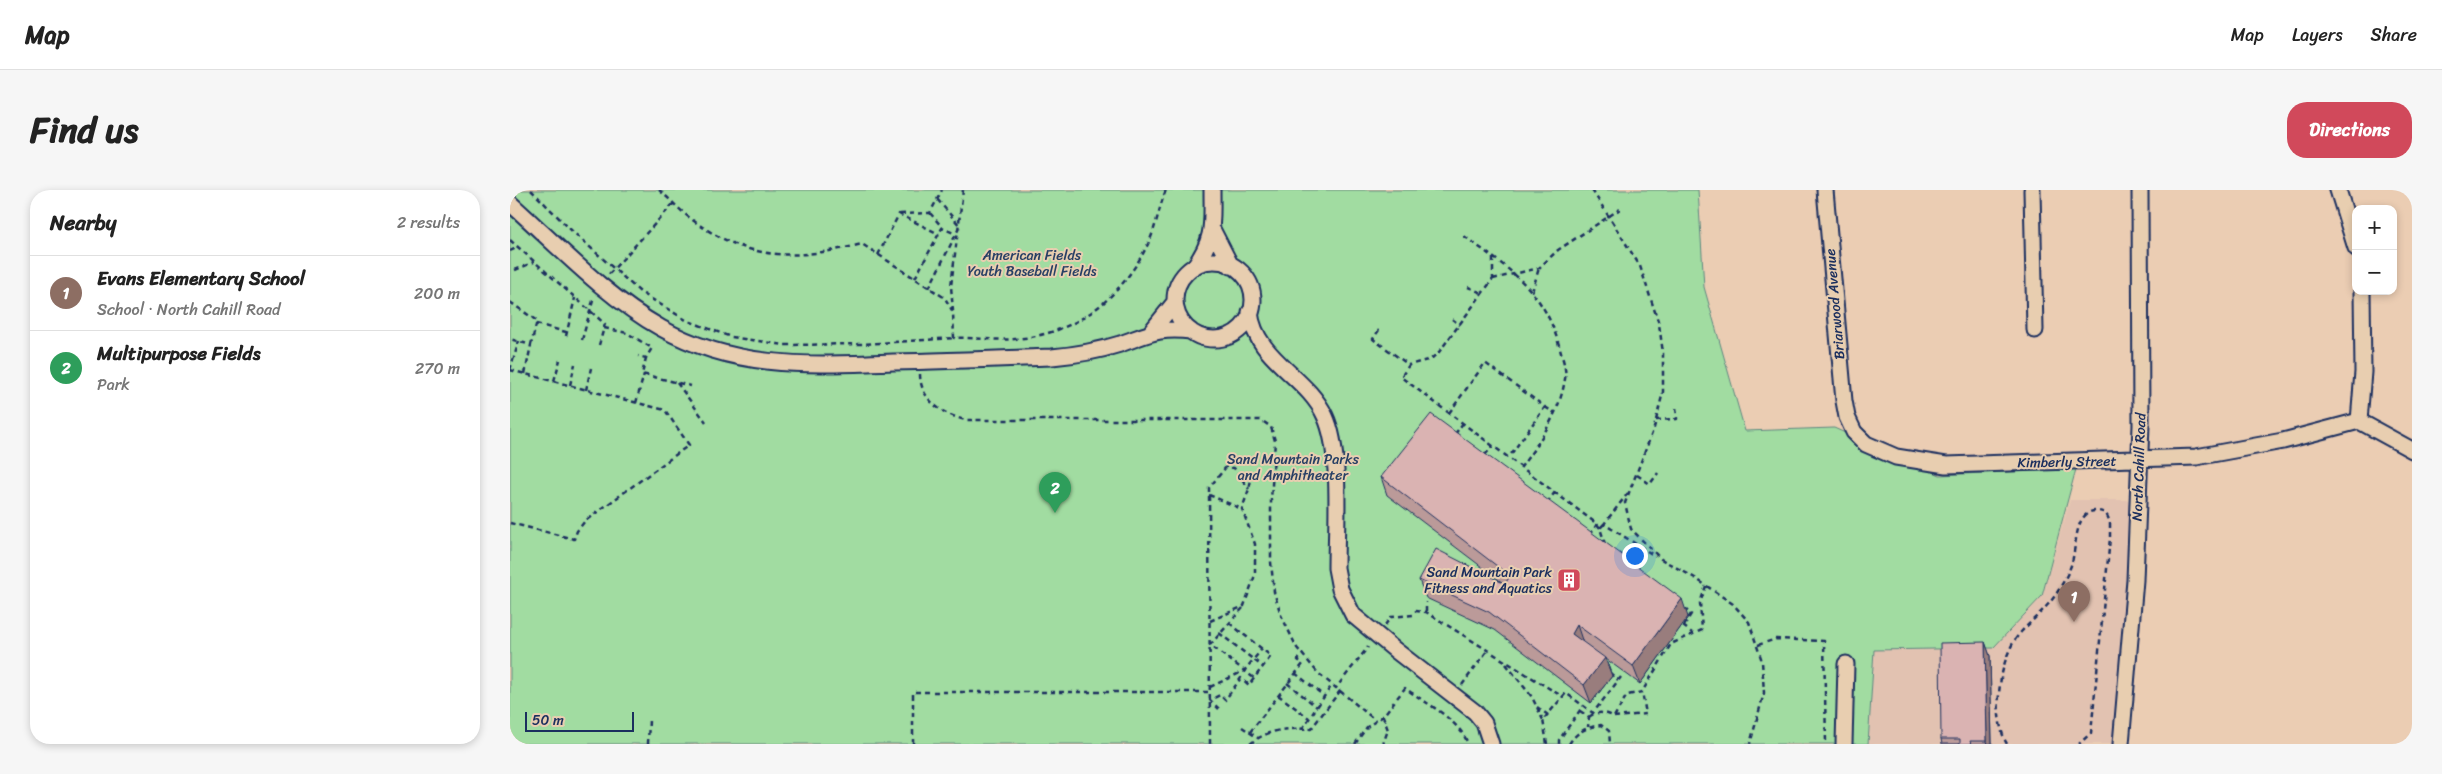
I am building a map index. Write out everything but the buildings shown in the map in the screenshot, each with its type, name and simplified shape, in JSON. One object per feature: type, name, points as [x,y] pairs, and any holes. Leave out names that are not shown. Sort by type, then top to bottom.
[{"type":"street","points":[[1191,331],[1178,314],[1175,302],[1182,278],[1204,254],[1212,231],[1212,190]]},
{"type":"street","name":"Briarwood Avenue","points":[[1825,190],[1847,417]]},
{"type":"street","points":[[2032,190],[2035,330]]},
{"type":"street","name":"North Cahill Road","points":[[2121,744],[2135,580],[2140,460],[2140,190]]},
{"type":"street","points":[[2338,190],[2352,235]]},
{"type":"street","points":[[510,203],[601,283],[642,316],[662,329],[693,343],[755,362],[800,365],[1077,355],[1121,344],[1159,329],[1191,331],[1205,338],[1227,336],[1242,327],[1253,304],[1252,291],[1247,279],[1231,266],[1212,231]]},
{"type":"street","points":[[1194,267],[1214,261],[1231,266]]},
{"type":"street","points":[[2362,295],[2363,372],[2360,421],[2412,450]]},
{"type":"street","points":[[1151,332],[1175,302]]},
{"type":"street","points":[[1250,312],[1252,324],[1264,347],[1318,404],[1330,428],[1335,454],[1337,579],[1354,615],[1475,712],[1484,723],[1491,744]]},
{"type":"street","points":[[1227,336],[1242,338],[1264,347]]},
{"type":"street","name":"Kimberly Street","points":[[1847,417],[1854,432],[1866,444],[1882,452],[1946,465],[2196,458],[2283,441],[2360,421]]},
{"type":"street","points":[[1844,744],[1846,664]]},
{"type":"path","points":[[530,190],[640,292],[686,320],[731,336],[785,344],[954,338],[1013,339],[1038,336],[1067,326],[1093,311],[1115,294],[1130,276],[1149,242],[1166,190]]},
{"type":"path","points":[[659,190],[692,220],[717,236],[752,250],[792,256],[825,253],[862,244],[946,298],[953,312]]},
{"type":"path","points":[[664,194],[667,190]]},
{"type":"path","points":[[930,213],[942,190]]},
{"type":"path","points":[[954,338],[951,286],[963,190]]},
{"type":"path","points":[[1592,190],[1640,266],[1658,324],[1663,353],[1663,392],[1656,420],[1625,503],[1631,529],[1661,559]]},
{"type":"path","points":[[937,199],[960,226]]},
{"type":"path","points":[[582,340],[595,293],[601,283],[674,203]]},
{"type":"path","points":[[1608,550],[1597,524],[1509,456],[1401,377],[1409,365],[1431,359],[1439,352],[1493,280],[1539,268],[1558,250],[1620,209]]},
{"type":"path","points":[[899,214],[930,213]]},
{"type":"path","points":[[930,213],[942,228],[956,234]]},
{"type":"path","points":[[878,254],[899,214]]},
{"type":"path","points":[[899,214],[939,234]]},
{"type":"path","points":[[929,288],[960,226]]},
{"type":"path","points":[[915,278],[942,228]]},
{"type":"path","points":[[1464,236],[1514,274],[1539,299],[1556,333],[1565,371],[1555,413],[1544,436],[1521,467]]},
{"type":"path","points":[[510,240],[604,324],[599,345]]},
{"type":"path","points":[[510,251],[518,247]]},
{"type":"path","points":[[1493,258],[1493,280]]},
{"type":"path","points":[[514,270],[534,262]]},
{"type":"path","points":[[1532,292],[1539,268]]},
{"type":"path","points":[[1468,287],[1482,294]]},
{"type":"path","points":[[536,324],[566,334],[575,298]]},
{"type":"path","points":[[510,302],[537,321],[525,374]]},
{"type":"path","points":[[1452,319],[1460,325]]},
{"type":"path","points":[[604,328],[627,333],[652,348],[646,358],[642,374],[644,374],[636,403]]},
{"type":"path","points":[[1379,330],[1373,339],[1409,365]]},
{"type":"path","points":[[510,339],[531,344]]},
{"type":"path","points":[[919,340],[920,380],[924,392],[937,408],[952,417],[966,420],[1101,421],[1226,419],[1261,420],[1270,426],[1275,441],[1271,509],[1271,562],[1274,592],[1290,636],[1303,654],[1318,672],[1375,720]]},
{"type":"path","points":[[510,523],[574,540],[577,531],[585,521],[690,445],[665,410],[510,370],[519,341]]},
{"type":"path","points":[[638,356],[646,358]]},
{"type":"path","points":[[554,381],[560,360]]},
{"type":"path","points":[[1449,413],[1485,363],[1555,413]]},
{"type":"path","points":[[570,385],[575,364]]},
{"type":"path","points":[[586,390],[592,368]]},
{"type":"path","points":[[644,374],[691,386]]},
{"type":"path","points":[[677,382],[706,422]]},
{"type":"path","points":[[1656,420],[1677,419],[1676,406]]},
{"type":"path","points":[[1509,456],[1546,407]]},
{"type":"path","points":[[1452,438],[1462,423]]},
{"type":"path","points":[[1485,455],[1494,446]]},
{"type":"path","points":[[1210,744],[1208,488],[1226,467],[1234,468],[1250,489]]},
{"type":"path","points":[[1210,645],[1228,622],[1244,606],[1255,574],[1255,544],[1242,509],[1250,489],[1253,470]]},
{"type":"path","points":[[1637,475],[1650,484],[1658,473]]},
{"type":"path","points":[[1600,528],[1631,488]]},
{"type":"path","points":[[1547,503],[1555,492]]},
{"type":"path","points":[[1209,496],[1242,509]]},
{"type":"path","points":[[2007,744],[2000,729],[1999,704],[2004,667],[2010,647],[2020,633],[2040,615],[2060,588],[2071,564],[2082,518],[2091,511],[2098,510],[2106,513],[2110,522],[2110,538],[2091,734],[2079,744]]},
{"type":"path","points":[[1587,539],[1597,524]]},
{"type":"path","points":[[1604,524],[1733,604],[1749,622],[1762,661],[1764,693],[1750,744]]},
{"type":"path","points":[[1544,720],[1566,693],[1593,713],[1608,713],[1614,716],[1646,714],[1642,692],[1671,644],[1702,630],[1700,603],[1706,586]]},
{"type":"path","points":[[1426,602],[1426,612]]},
{"type":"path","points":[[1678,604],[1691,614],[1684,626]]},
{"type":"path","points":[[1210,621],[1244,606]]},
{"type":"path","points":[[1336,688],[1391,617],[1413,615],[1416,611],[1426,612],[1563,697]]},
{"type":"path","points":[[1210,700],[1220,694],[1225,700],[1242,678],[1249,685],[1271,656],[1228,622]]},
{"type":"path","points":[[1679,622],[1692,633]]},
{"type":"path","points":[[1219,633],[1264,667]]},
{"type":"path","points":[[1758,645],[1776,639],[1824,641],[1826,744]]},
{"type":"path","points":[[1210,645],[1254,678]]},
{"type":"path","points":[[1210,687],[1244,671],[1263,649]]},
{"type":"path","points":[[1440,714],[1487,651]]},
{"type":"path","points":[[1250,732],[1303,664],[1298,660],[1303,654]]},
{"type":"path","points":[[1500,659],[1518,679],[1544,720],[1547,744]]},
{"type":"path","points":[[1604,669],[1618,680]]},
{"type":"path","points":[[1295,673],[1324,696]]},
{"type":"path","points":[[1588,727],[1589,716],[1620,677]]},
{"type":"path","points":[[1287,683],[1316,707]]},
{"type":"path","points":[[1302,729],[1333,684]]},
{"type":"path","points":[[1355,744],[1367,727],[1383,716],[1405,688],[1460,729],[1468,744]]},
{"type":"path","points":[[1558,694],[1561,690]]},
{"type":"path","points":[[1250,744],[1258,738],[1277,730],[1311,729],[1340,691]]},
{"type":"path","points":[[913,744],[913,692],[1210,692]]},
{"type":"path","points":[[1614,716],[1627,695],[1642,692]]},
{"type":"path","points":[[1278,696],[1309,718]]},
{"type":"path","points":[[1210,700],[1218,708]]},
{"type":"path","points":[[1536,706],[1548,715]]},
{"type":"path","points":[[1559,744],[1559,740],[1583,706]]},
{"type":"path","points":[[1580,711],[1589,716]]},
{"type":"path","points":[[1383,716],[1388,730],[1383,744]]},
{"type":"path","points":[[648,744],[649,719]]},
{"type":"path","points":[[1569,744],[1580,732],[1588,727],[1601,725],[1609,731],[1610,744]]},
{"type":"path","points":[[1242,727],[1258,738]]},
{"type":"shaded area","points":[[2070,500],[2138,500],[2121,744],[1868,744],[1874,650],[1993,648],[2042,596]]},
{"type":"green space","name":"Sand Mountain Parks and Amphitheater","points":[[510,190],[1698,190],[1704,287],[1745,431],[1834,428],[1940,475],[2076,469],[2042,596],[1993,648],[1874,650],[1868,744],[510,744]]},
{"type":"place","name":"Multipurpose Fields","points":[[1055,513]]},
{"type":"place","name":"Sand Mountain Park Fitness and Aquatics","points":[[1569,580]]},
{"type":"place","name":"Evans Elementary School","points":[[2074,622]]},
{"type":"park label","name":"American Fields Youth Baseball Fields","points":[[1032,264]]}]
